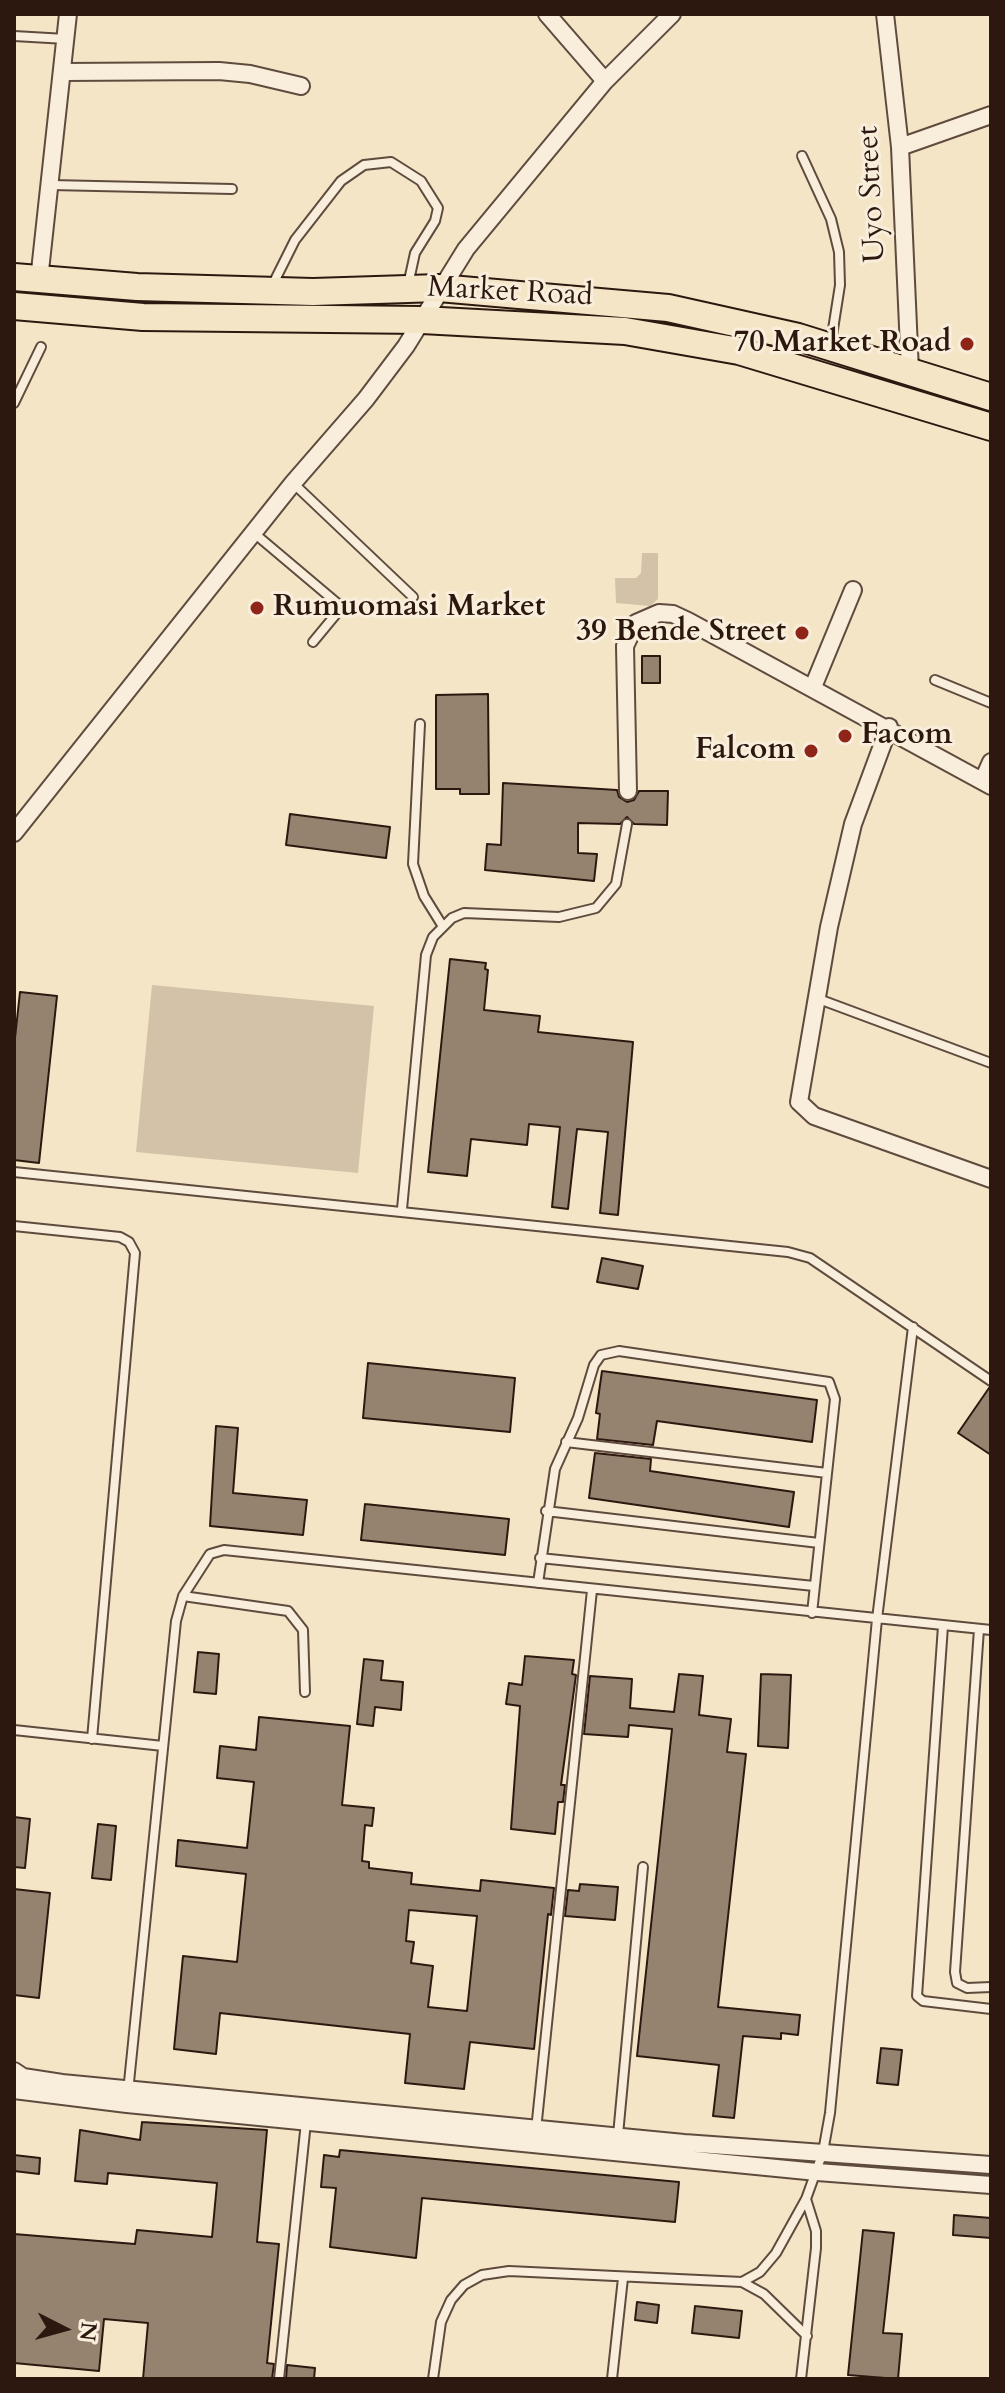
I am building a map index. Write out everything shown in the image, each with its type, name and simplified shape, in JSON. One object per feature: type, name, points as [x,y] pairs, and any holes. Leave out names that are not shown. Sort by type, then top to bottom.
[{"type":"main road","name":"Market Road","points":[[27,278],[137,287],[270,290],[439,288],[668,308],[728,319],[830,347],[991,397]]},
{"type":"main road","name":"Market Road","points":[[14,306],[143,317],[557,325],[679,338],[802,368],[991,427]]},
{"type":"street","points":[[27,278],[51,185],[68,14]]},
{"type":"street","points":[[547,14],[605,81]]},
{"type":"street","points":[[14,833],[293,483],[366,399],[422,320],[439,288],[466,249],[605,81],[672,14]]},
{"type":"street","name":"Uyo Street","points":[[885,14],[900,147],[910,371]]},
{"type":"street","points":[[64,72],[219,71],[301,86]]},
{"type":"street","points":[[900,147],[991,115]]},
{"type":"street","points":[[813,687],[853,590]]},
{"type":"street","points":[[628,791],[625,646],[636,623],[659,613],[673,614],[889,727],[987,783],[991,762]]},
{"type":"street","points":[[889,727],[853,824],[800,1081],[801,1107],[814,1116],[991,1179]]},
{"type":"street","points":[[14,2071],[23,2077],[128,2097]]},
{"type":"street","points":[[14,2090],[307,2113],[535,2136],[817,2172],[991,2185]]},
{"type":"street","points":[[535,2136],[618,2135],[991,2165]]},
{"type":"lane","points":[[14,36],[67,39]]},
{"type":"lane","points":[[802,156],[831,219],[839,252],[840,285],[830,347]]},
{"type":"lane","points":[[270,290],[295,240],[341,181],[364,165],[391,162],[421,181],[438,208],[435,221],[415,253],[406,289]]},
{"type":"lane","points":[[51,185],[232,189]]},
{"type":"lane","points":[[14,403],[41,347]]},
{"type":"lane","points":[[293,483],[413,597]]},
{"type":"lane","points":[[254,533],[337,603],[337,613],[313,642]]},
{"type":"lane","points":[[935,680],[991,703]]},
{"type":"lane","points":[[420,724],[413,864],[424,896],[442,925]]},
{"type":"lane","points":[[402,1209],[426,955],[442,925],[464,913],[559,917],[596,908],[616,884],[627,824]]},
{"type":"lane","points":[[816,997],[991,1063]]},
{"type":"lane","points":[[14,1172],[402,1209],[788,1252],[810,1258],[991,1381]]},
{"type":"lane","points":[[14,1226],[120,1237],[129,1242],[135,1253],[92,1739]]},
{"type":"lane","points":[[742,2282],[760,2272],[776,2253],[806,2199],[823,2152],[830,2113],[877,1619],[913,1327]]},
{"type":"lane","points":[[538,1583],[546,1511],[555,1469],[594,1365],[601,1355],[619,1351],[829,1382],[835,1399],[812,1613]]},
{"type":"lane","points":[[566,1442],[827,1473]]},
{"type":"lane","points":[[546,1511],[819,1543]]},
{"type":"lane","points":[[128,2097],[172,1651],[183,1596],[199,1566],[210,1554],[224,1550],[991,1630]]},
{"type":"lane","points":[[540,1558],[814,1586]]},
{"type":"lane","points":[[535,2136],[592,1590]]},
{"type":"lane","points":[[183,1596],[288,1611],[303,1630],[305,1692]]},
{"type":"lane","points":[[943,1626],[917,1996],[923,2001],[991,2009]]},
{"type":"lane","points":[[979,1629],[955,1972],[957,1983],[967,1988],[991,1987]]},
{"type":"lane","points":[[14,1730],[163,1746]]},
{"type":"lane","points":[[618,2135],[643,1867]]},
{"type":"lane","points":[[279,2379],[307,2113]]},
{"type":"lane","points":[[801,2379],[816,2231],[806,2199]]},
{"type":"lane","points":[[433,2379],[437,2340],[446,2311],[464,2285],[482,2275],[509,2271],[742,2282],[764,2294],[807,2336]]},
{"type":"lane","points":[[612,2379],[623,2278]]},
{"type":"shaded area","points":[[642,553],[658,553],[658,599],[650,606],[616,603],[615,578],[636,578],[641,573]]},
{"type":"shaded area","points":[[152,985],[374,1006],[358,1173],[136,1152]]},
{"type":"building","points":[[642,656],[660,656],[660,683],[642,683]]},
{"type":"building","points":[[488,694],[489,794],[460,794],[460,789],[436,789],[436,695]]},
{"type":"building","points":[[503,783],[617,790],[619,797],[627,802],[634,800],[639,791],[668,791],[667,825],[634,824],[627,817],[620,824],[578,823],[578,853],[597,854],[594,881],[485,870],[487,844],[501,845]]},
{"type":"building","points":[[290,814],[390,827],[386,858],[286,845]]},
{"type":"building","points":[[450,959],[486,963],[484,1010],[540,1016],[538,1032],[633,1042],[618,1215],[600,1213],[608,1132],[577,1129],[568,1209],[552,1207],[560,1127],[529,1124],[527,1145],[471,1139],[467,1176],[428,1172]]},
{"type":"building","points":[[20,992],[57,996],[39,1163],[14,1160],[14,1047]]},
{"type":"building","points":[[602,1258],[643,1266],[638,1289],[597,1282]]},
{"type":"building","points":[[368,1363],[515,1378],[510,1432],[363,1418]]},
{"type":"building","points":[[602,1371],[817,1400],[812,1442],[657,1421],[653,1445],[597,1439],[600,1414],[596,1413]]},
{"type":"building","points":[[991,1388],[991,1455],[958,1433]]},
{"type":"building","points":[[216,1426],[238,1428],[233,1493],[307,1500],[303,1535],[210,1526]]},
{"type":"building","points":[[595,1453],[651,1459],[650,1471],[794,1492],[789,1527],[589,1498]]},
{"type":"building","points":[[365,1504],[509,1519],[505,1555],[361,1540]]},
{"type":"building","points":[[198,1652],[219,1654],[216,1694],[194,1692]]},
{"type":"building","points":[[525,1656],[574,1660],[572,1674],[576,1675],[561,1785],[565,1785],[563,1802],[558,1802],[555,1834],[511,1829],[520,1706],[506,1704],[509,1683],[522,1685]]},
{"type":"building","points":[[364,1659],[383,1661],[381,1680],[403,1682],[401,1710],[375,1707],[373,1726],[357,1724]]},
{"type":"building","points":[[679,1674],[703,1676],[699,1715],[731,1719],[727,1752],[746,1754],[718,2007],[800,2015],[798,2035],[781,2033],[781,2039],[743,2036],[734,2118],[713,2116],[719,2065],[637,2056],[672,1729],[629,1725],[628,1737],[584,1734],[590,1676],[632,1679],[630,1708],[674,1712]]},
{"type":"building","points":[[761,1674],[791,1675],[788,1748],[758,1746]]},
{"type":"building","points":[[259,1717],[350,1726],[342,1805],[374,1808],[372,1826],[365,1825],[362,1861],[369,1862],[369,1868],[412,1873],[411,1884],[480,1891],[481,1880],[554,1888],[551,1915],[548,1914],[534,2049],[470,2042],[464,2089],[405,2083],[410,2034],[220,2013],[216,2054],[174,2049],[183,1956],[237,1962],[246,1874],[176,1866],[178,1840],[247,1848],[254,1782],[217,1778],[220,1746],[256,1750]],"holes":[[[409,1910],[477,1916],[467,2011],[428,2007],[433,1966],[411,1963],[414,1942],[406,1941]]]},
{"type":"building","points":[[14,1817],[30,1819],[25,1868],[14,1867]]},
{"type":"building","points":[[98,1824],[116,1826],[111,1880],[92,1878]]},
{"type":"building","points":[[580,1884],[618,1887],[615,1920],[565,1916],[568,1890],[579,1891]]},
{"type":"building","points":[[14,1889],[50,1893],[39,1998],[14,1995]]},
{"type":"building","points":[[881,2048],[902,2050],[898,2085],[877,2083]]},
{"type":"building","points":[[142,2122],[267,2130],[257,2242],[279,2244],[267,2363],[274,2364],[272,2379],[143,2379],[148,2323],[104,2319],[99,2371],[14,2363],[14,2234],[135,2244],[137,2230],[212,2237],[217,2183],[108,2173],[107,2184],[75,2181],[80,2130],[140,2140]]},
{"type":"building","points":[[340,2150],[679,2182],[675,2222],[422,2198],[416,2258],[330,2247],[336,2188],[321,2187],[324,2155],[339,2157]]},
{"type":"building","points":[[14,2155],[40,2158],[39,2174],[14,2171]]},
{"type":"building","points":[[954,2215],[991,2218],[991,2238],[953,2235]]},
{"type":"building","points":[[863,2230],[894,2233],[883,2333],[902,2334],[898,2379],[848,2375]]},
{"type":"building","points":[[637,2302],[659,2305],[657,2323],[635,2320]]},
{"type":"building","points":[[695,2306],[742,2311],[739,2338],[692,2333]]},
{"type":"building","points":[[287,2365],[315,2368],[314,2379],[286,2379]]},
{"type":"place","name":"70 Market Road","points":[[967,344]]},
{"type":"place","name":"Rumuomasi Market","points":[[257,608]]},
{"type":"place","name":"39 Bende Street","points":[[802,633]]},
{"type":"place","name":"Facom","points":[[845,736]]},
{"type":"place","name":"Falcom","points":[[811,751]]}]
